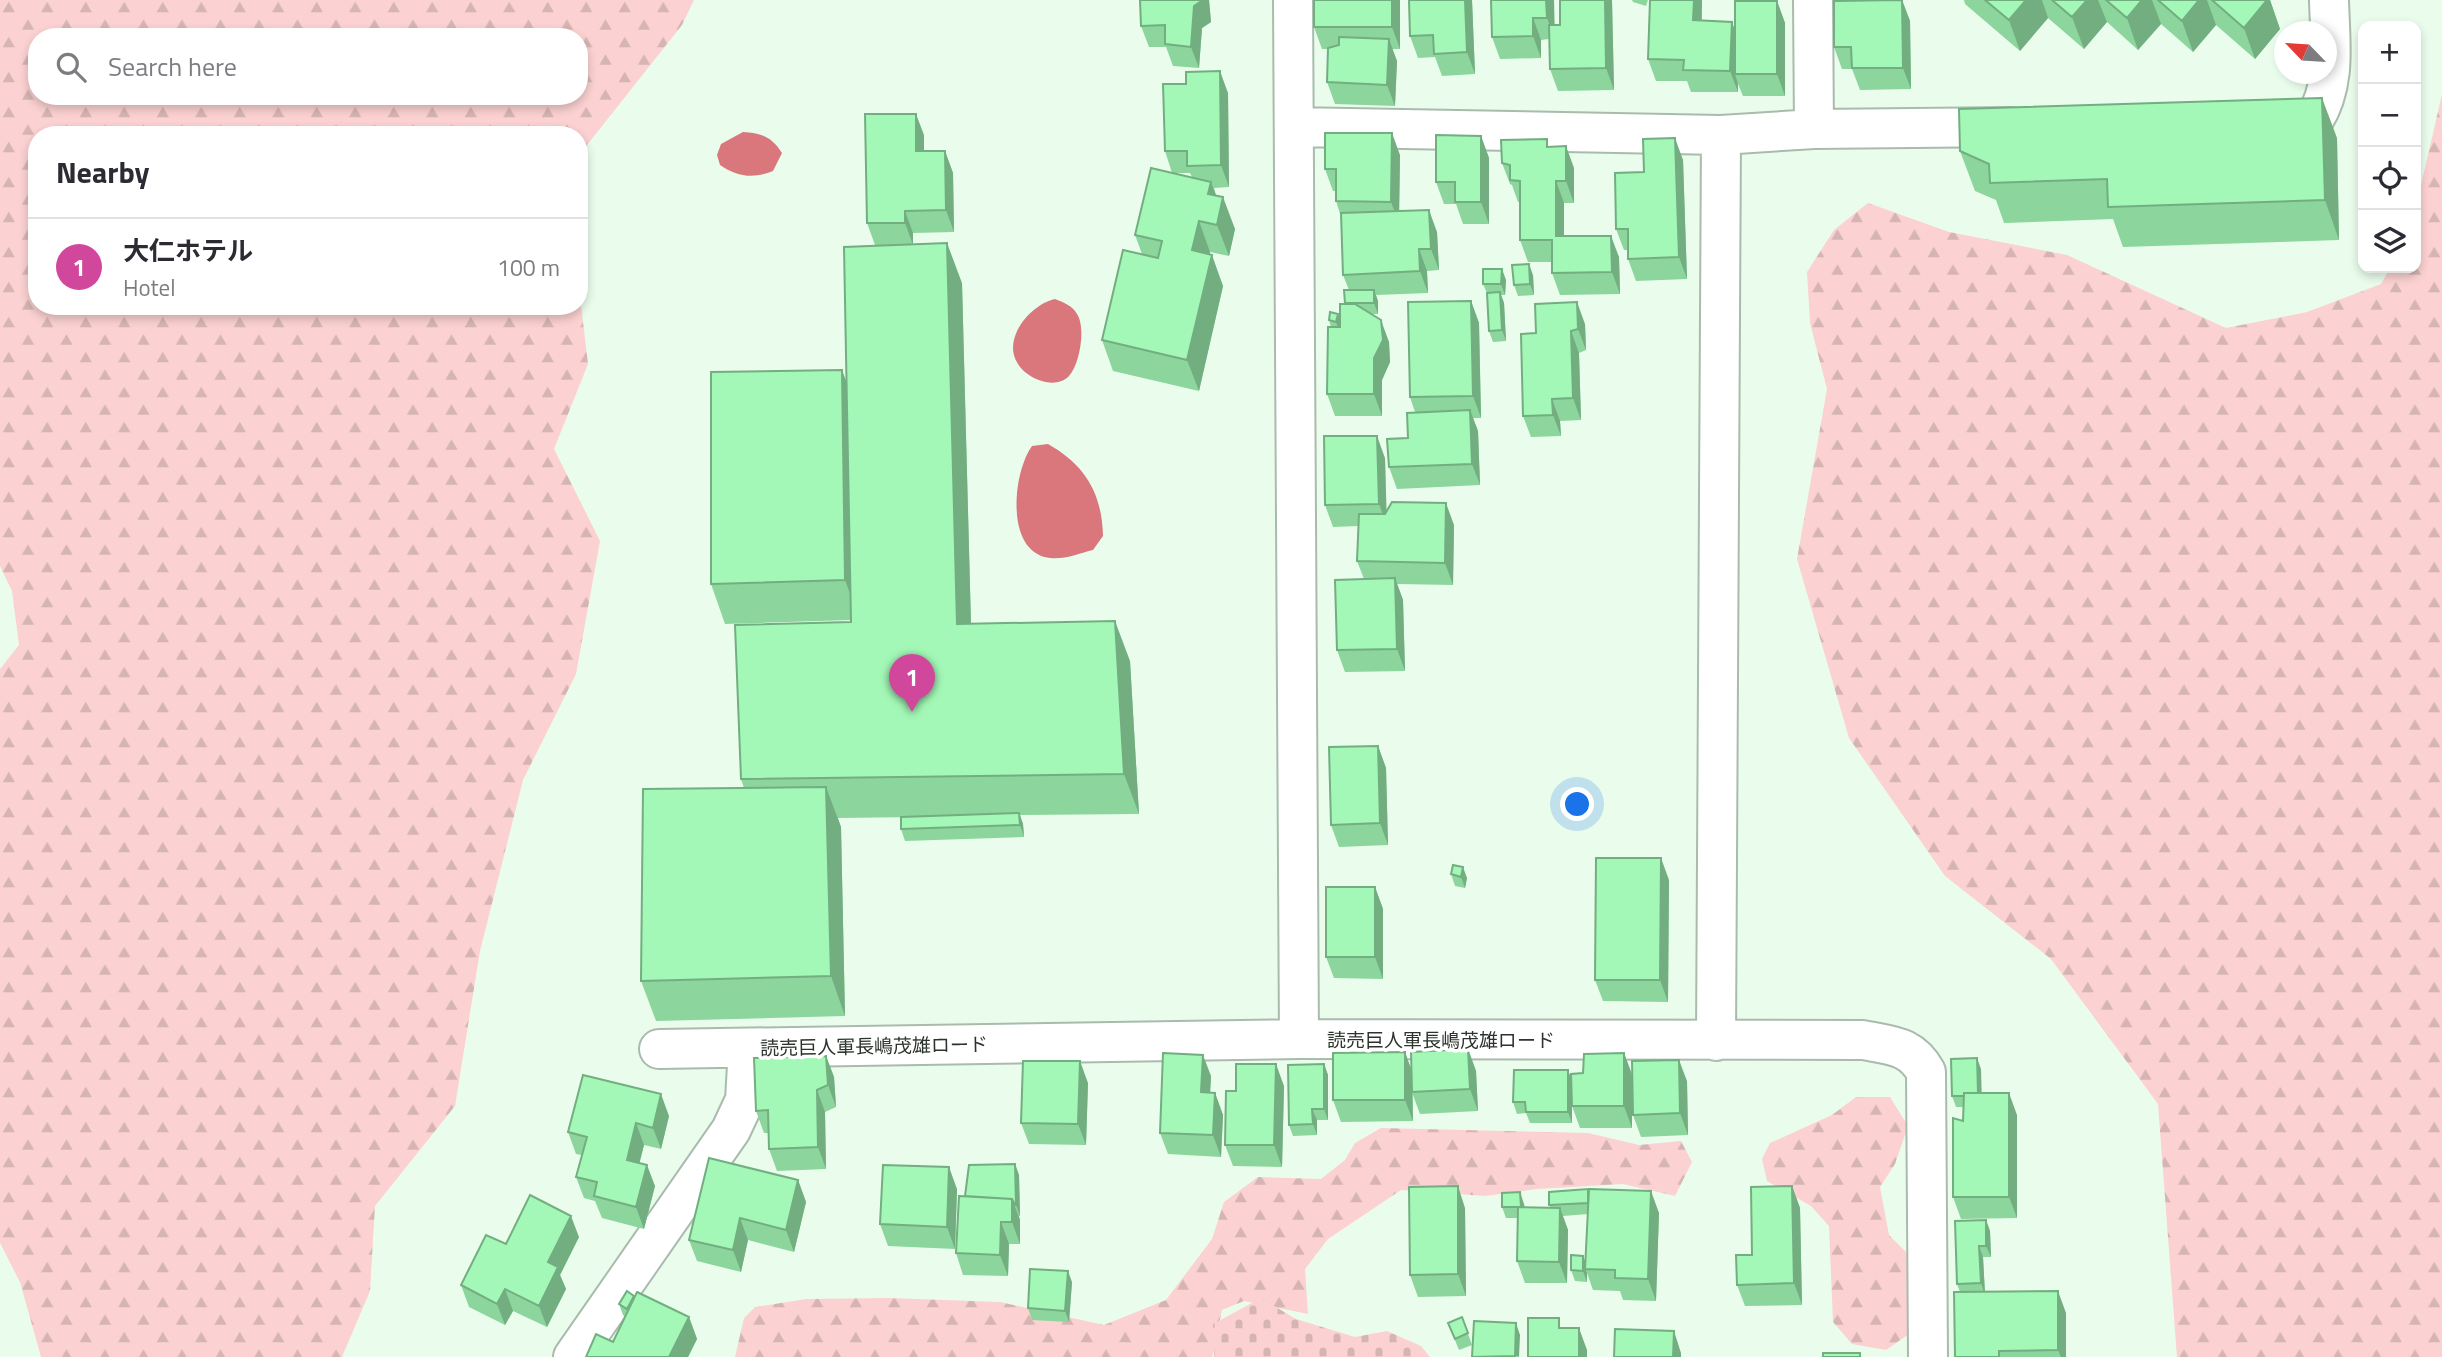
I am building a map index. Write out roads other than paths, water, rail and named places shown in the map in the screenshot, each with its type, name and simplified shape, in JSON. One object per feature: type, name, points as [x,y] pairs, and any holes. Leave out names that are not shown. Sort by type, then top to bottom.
[{"type":"street","points":[[1293,0],[1299,1040]]},
{"type":"street","points":[[1813,0],[1814,129]]},
{"type":"street","points":[[2247,124],[2314,120],[2324,104],[2330,84],[2329,0]]},
{"type":"street","points":[[1294,127],[1720,135],[1814,129],[2052,126]]},
{"type":"street","points":[[1716,1041],[1720,135]]},
{"type":"street","name":"読売巨人軍長嶋茂雄ロード","points":[[659,1049],[1299,1040],[1863,1040],[1899,1048],[1917,1055],[1926,1072],[1927,1357]]},
{"type":"street","points":[[573,1357],[731,1130],[745,1100],[748,1048]]},
{"type":"place","name":"大仁ホテル","points":[[912,712]]}]
